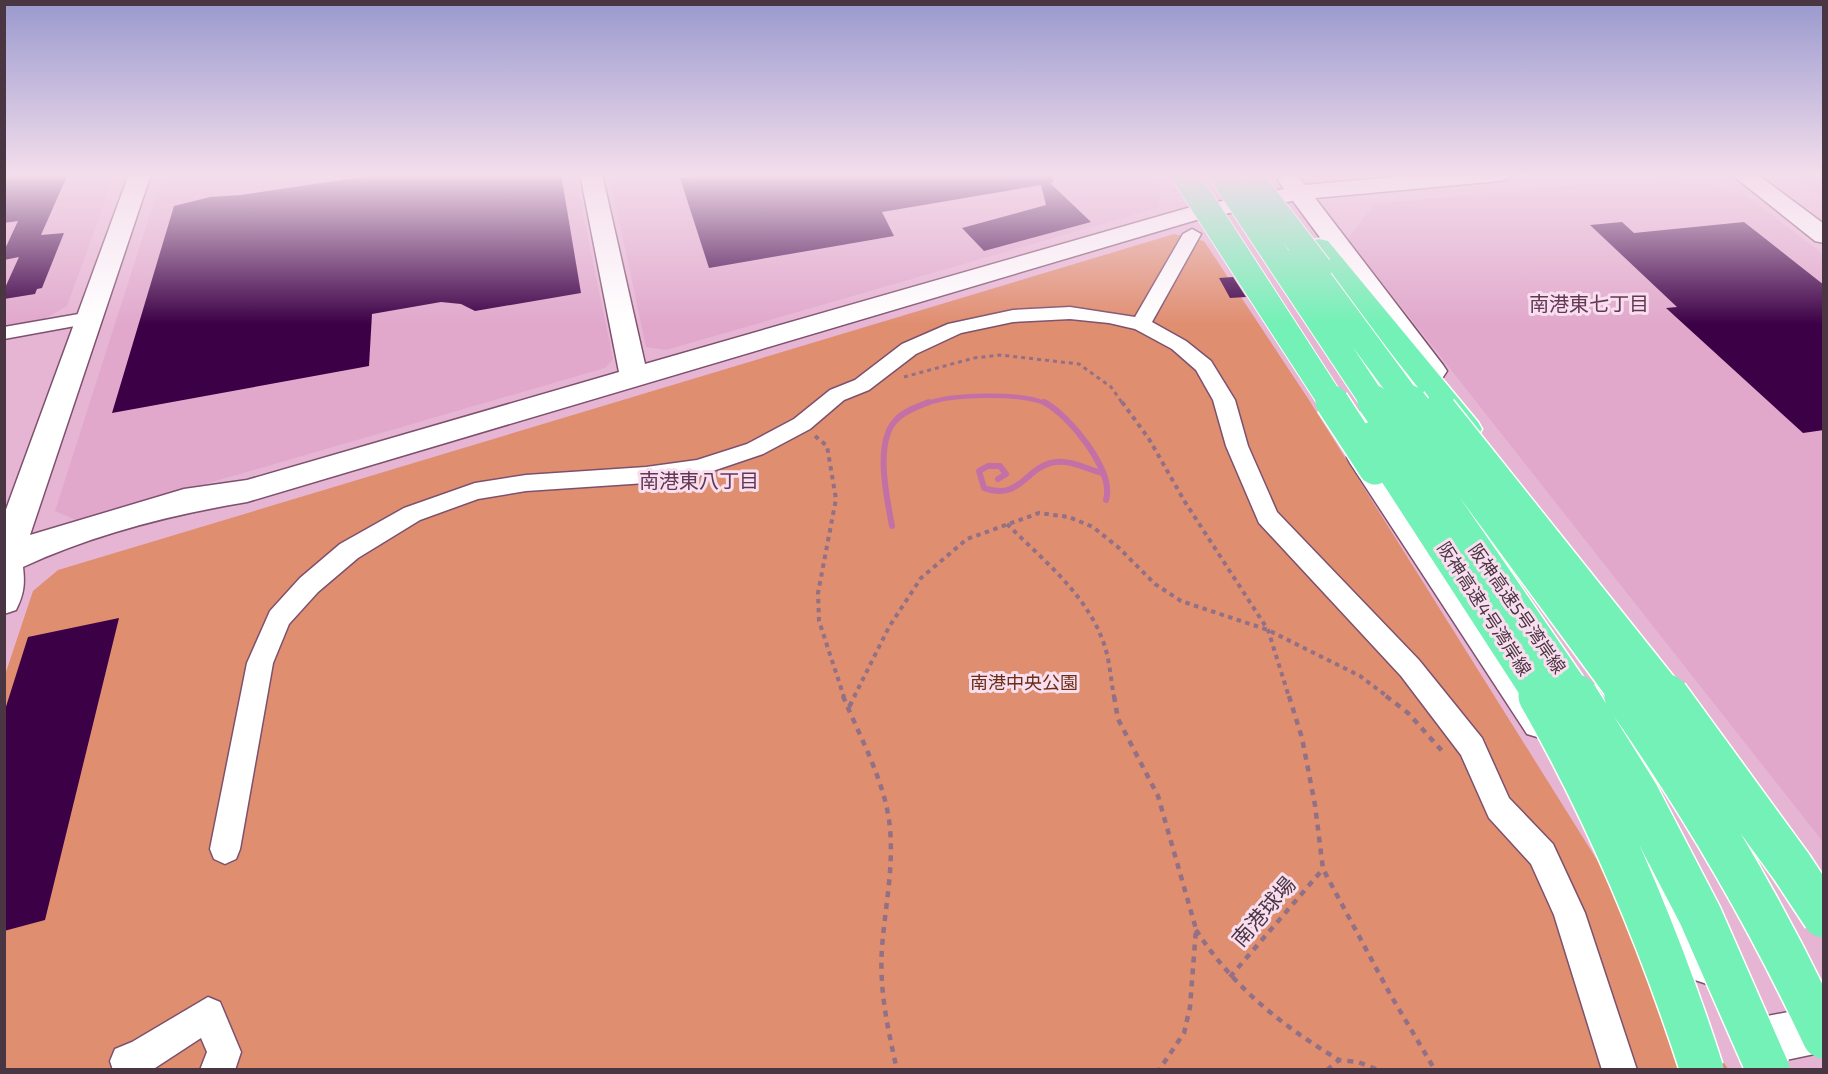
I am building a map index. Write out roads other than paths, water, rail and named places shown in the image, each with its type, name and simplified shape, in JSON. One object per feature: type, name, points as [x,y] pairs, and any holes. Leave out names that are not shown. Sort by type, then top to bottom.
[{"type":"highway","points":[[1221,224],[1260,292],[1454,584],[1656,898]]},
{"type":"highway","name":"阪神高速5号湾岸線","points":[[1228,224],[1351,369],[1566,680],[1637,794],[1700,915],[1770,1060]]},
{"type":"highway","name":"阪神高速4号湾岸線","points":[[1231,224],[1286,282],[1379,449],[1515,655],[1565,741],[1644,912],[1672,980],[1702,1070]]},
{"type":"highway","name":"阪神高速5号湾岸線","points":[[1278,224],[1576,625],[1679,774],[1767,921],[1824,1037]]},
{"type":"highway","points":[[1286,224],[1328,280],[1470,444],[1632,649],[1738,791],[1824,916]]},
{"type":"highway","points":[[1301,224],[1387,333],[1518,487]]},
{"type":"highway","points":[[1308,224],[1319,246]]},
{"type":"street","points":[[4,600],[8,590],[5,562],[123,224]]},
{"type":"street","points":[[602,224],[634,378]]},
{"type":"street","points":[[5,562],[47,560],[180,520],[247,490],[634,378],[1127,224]]},
{"type":"street","points":[[1141,324],[1194,224]]},
{"type":"street","points":[[1218,224],[1246,286],[1444,588],[1770,1060],[1824,1028]]},
{"type":"street","points":[[1318,224],[1518,487],[1663,670],[1824,891]]},
{"type":"street","points":[[1808,224],[1824,236]]},
{"type":"street","points":[[225,849],[264,654],[279,618],[309,585],[349,551],[412,514],[475,491],[526,483],[646,475],[698,468],[755,449],[802,424],[837,395],[862,385],[909,349],[956,328],[1002,318],[1070,313],[1109,316],[1141,324],[1179,345],[1204,366],[1224,400],[1237,446],[1267,517],[1410,668],[1472,747],[1499,808],[1542,854],[1569,913],[1620,1070]]},
{"type":"street","points":[[4,333],[90,318]]},
{"type":"street","points":[[127,1061],[139,1058],[208,1014],[224,1052],[217,1070]]},
{"type":"waterway","points":[[926,404],[968,396],[1004,396],[1035,400],[1046,404]]},
{"type":"waterway","points":[[892,526],[884,471],[885,442],[889,430],[899,417],[929,402]]},
{"type":"waterway","points":[[1044,402],[1066,419],[1088,445],[1104,474],[1107,488],[1106,500]]},
{"type":"waterway","points":[[998,479],[1006,474],[1000,466],[988,466],[979,471],[984,488],[996,491],[1015,487],[1037,469],[1056,462],[1074,464],[1103,473]]},
{"type":"district","name":"南港東七丁目","points":[[1589,304]]},
{"type":"district","name":"南港東八丁目","points":[[699,481]]},
{"type":"park label","name":"南港中央公園","points":[[1024,683]]}]
